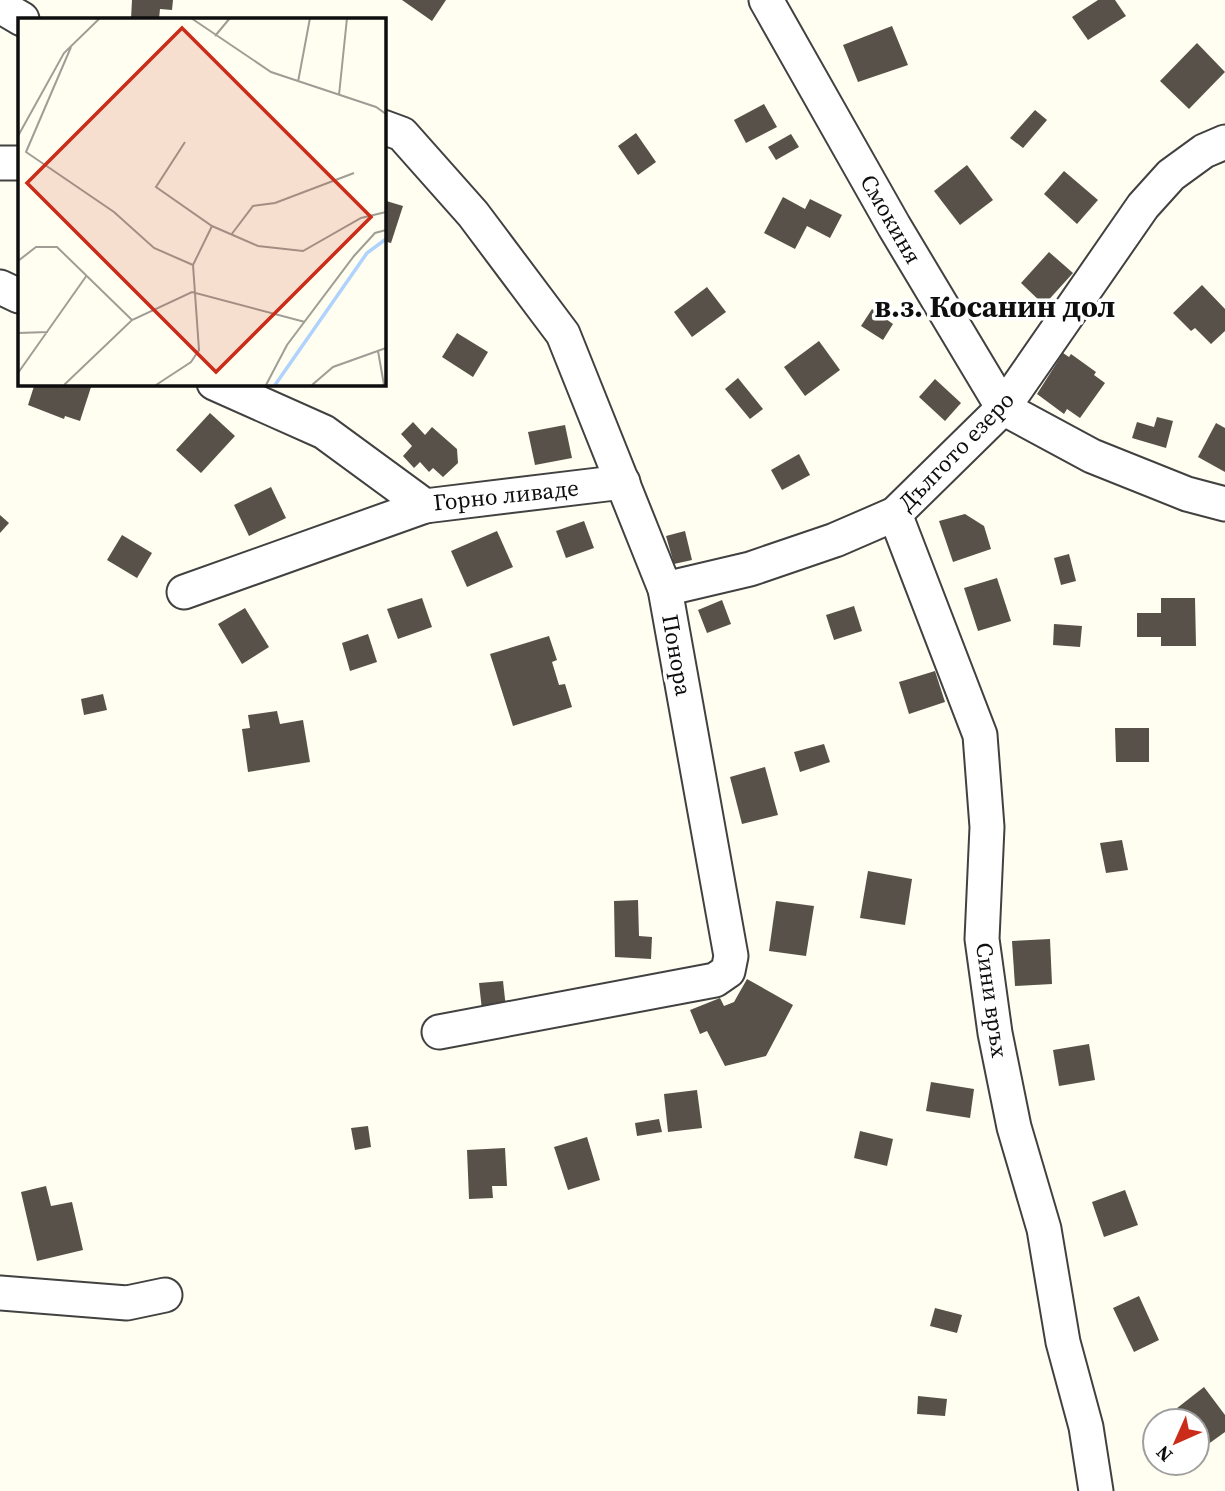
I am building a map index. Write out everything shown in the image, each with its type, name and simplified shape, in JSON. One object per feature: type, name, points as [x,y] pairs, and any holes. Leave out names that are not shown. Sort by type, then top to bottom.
[{"type":"street","name":"Смокиня","points":[[766,0],[894,226],[1003,408]]},
{"type":"street","points":[[0,6],[20,18]]},
{"type":"street","name":"Понора","points":[[385,128],[402,134],[473,214],[563,334],[665,589],[731,956],[728,971],[715,980],[439,1032]]},
{"type":"street","name":"Дългото езеро","points":[[665,589],[750,569],[895,514],[1003,408],[1143,206],[1171,175],[1204,151],[1225,142]]},
{"type":"street","points":[[0,163],[18,163]]},
{"type":"street","points":[[0,287],[18,296]]},
{"type":"street","name":"Горно ливаде","points":[[218,385],[324,432],[425,506],[622,482]]},
{"type":"street","points":[[1003,408],[1092,456],[1187,494],[1225,505]]},
{"type":"street","points":[[184,592],[425,506]]},
{"type":"street","name":"Сини връх","points":[[895,514],[980,735],[988,827],[982,939],[995,1033],[1014,1127],[1044,1229],[1063,1342],[1086,1427],[1096,1491]]},
{"type":"street","points":[[0,1293],[127,1303],[165,1295]]},
{"type":"building","points":[[132,0],[173,0],[172,10],[160,9],[159,18],[131,18]]},
{"type":"building","points":[[402,0],[446,0],[432,21]]},
{"type":"building","points":[[1098,0],[1115,0],[1126,16],[1088,40],[1072,17]]},
{"type":"building","points":[[892,26],[908,65],[858,82],[843,45]]},
{"type":"building","points":[[1197,43],[1225,72],[1189,109],[1160,81]]},
{"type":"building","points":[[764,104],[777,127],[746,143],[734,120]]},
{"type":"building","points":[[1035,110],[1047,120],[1023,148],[1010,138]]},
{"type":"building","points":[[636,133],[656,162],[638,175],[618,146]]},
{"type":"building","points":[[791,134],[799,147],[776,160],[768,147]]},
{"type":"building","points":[[967,165],[993,200],[960,225],[934,191]]},
{"type":"building","points":[[1064,171],[1098,200],[1077,224],[1044,194]]},
{"type":"building","points":[[783,197],[805,209],[810,199],[842,215],[830,238],[807,226],[795,249],[764,233]]},
{"type":"building","points":[[385,201],[403,206],[391,243],[385,242]]},
{"type":"building","points":[[1049,252],[1073,273],[1044,305],[1021,283]]},
{"type":"building","points":[[1202,285],[1225,309],[1225,331],[1211,344],[1195,328],[1191,331],[1173,313]]},
{"type":"building","points":[[707,287],[726,312],[692,337],[674,312]]},
{"type":"building","points":[[872,309],[893,324],[883,340],[861,326]]},
{"type":"building","points":[[457,333],[488,352],[473,377],[442,357]]},
{"type":"building","points":[[819,341],[840,370],[805,396],[784,367]]},
{"type":"building","points":[[1063,353],[1069,357],[1071,354],[1096,372],[1094,375],[1105,383],[1080,418],[1067,409],[1064,414],[1037,394]]},
{"type":"building","points":[[738,378],[763,409],[750,419],[725,389]]},
{"type":"building","points":[[935,379],[961,403],[945,421],[919,397]]},
{"type":"building","points":[[34,385],[92,385],[80,421],[65,416],[64,419],[28,405]]},
{"type":"building","points":[[210,413],[235,436],[201,473],[176,450]]},
{"type":"building","points":[[1157,417],[1173,421],[1166,448],[1132,438],[1137,422],[1154,427]]},
{"type":"building","points":[[413,422],[425,435],[432,427],[457,449],[458,463],[443,477],[433,468],[429,472],[420,462],[414,468],[403,456],[412,446],[401,434]]},
{"type":"building","points":[[1216,423],[1225,428],[1225,472],[1198,457]]},
{"type":"building","points":[[565,425],[572,458],[535,465],[528,432]]},
{"type":"building","points":[[799,454],[810,475],[782,490],[771,470]]},
{"type":"building","points":[[271,487],[286,518],[249,536],[234,505]]},
{"type":"building","points":[[965,514],[984,526],[991,549],[953,562],[939,521]]},
{"type":"building","points":[[0,515],[9,523],[0,533]]},
{"type":"building","points":[[584,521],[594,548],[566,558],[556,531]]},
{"type":"building","points":[[497,531],[513,567],[467,587],[451,551]]},
{"type":"building","points":[[685,531],[692,560],[674,564],[666,536]]},
{"type":"building","points":[[122,535],[152,553],[137,578],[107,560]]},
{"type":"building","points":[[1069,554],[1076,581],[1061,585],[1054,558]]},
{"type":"building","points":[[997,578],[1011,621],[978,631],[964,588]]},
{"type":"building","points":[[422,598],[432,627],[398,639],[387,609]]},
{"type":"building","points":[[1161,598],[1195,598],[1196,646],[1161,646],[1161,637],[1137,637],[1137,613],[1161,613]]},
{"type":"building","points":[[722,600],[731,624],[707,633],[698,610]]},
{"type":"building","points":[[854,606],[862,631],[834,640],[826,615]]},
{"type":"building","points":[[245,608],[269,647],[242,664],[218,624]]},
{"type":"building","points":[[1054,624],[1082,626],[1080,647],[1053,645]]},
{"type":"building","points":[[368,634],[377,662],[350,671],[342,643]]},
{"type":"building","points":[[549,636],[557,660],[552,662],[559,685],[565,684],[572,707],[513,726],[490,654]]},
{"type":"building","points":[[935,671],[945,702],[909,714],[899,682]]},
{"type":"building","points":[[103,694],[107,710],[84,715],[81,699]]},
{"type":"building","points":[[277,711],[280,724],[303,720],[310,762],[248,772],[242,729],[250,728],[248,715]]},
{"type":"building","points":[[1115,728],[1149,728],[1149,762],[1116,762]]},
{"type":"building","points":[[824,744],[830,762],[800,772],[794,752]]},
{"type":"building","points":[[765,767],[778,815],[742,824],[730,777]]},
{"type":"building","points":[[1122,840],[1128,870],[1106,873],[1100,843]]},
{"type":"building","points":[[868,871],[912,879],[905,925],[860,918]]},
{"type":"building","points":[[638,900],[639,936],[652,937],[651,959],[615,957],[614,901]]},
{"type":"building","points":[[776,901],[814,906],[806,956],[769,951]]},
{"type":"building","points":[[1050,939],[1052,984],[1015,986],[1012,941]]},
{"type":"building","points":[[747,979],[793,1005],[766,1056],[725,1066],[707,1031],[700,1034],[690,1010],[720,998],[724,1006],[734,1002]]},
{"type":"building","points":[[503,981],[506,1008],[482,1010],[479,983]]},
{"type":"building","points":[[1089,1044],[1095,1080],[1059,1086],[1053,1050]]},
{"type":"building","points":[[931,1082],[974,1089],[970,1118],[926,1111]]},
{"type":"building","points":[[697,1090],[702,1128],[668,1132],[664,1094]]},
{"type":"building","points":[[659,1119],[662,1132],[637,1136],[635,1123]]},
{"type":"building","points":[[368,1126],[371,1147],[355,1150],[351,1128]]},
{"type":"building","points":[[860,1131],[893,1139],[887,1166],[854,1158]]},
{"type":"building","points":[[587,1137],[600,1180],[568,1190],[554,1147]]},
{"type":"building","points":[[505,1148],[507,1186],[492,1186],[493,1198],[469,1199],[467,1150]]},
{"type":"building","points":[[46,1186],[51,1206],[72,1202],[83,1250],[37,1261],[21,1192]]},
{"type":"building","points":[[1125,1190],[1138,1225],[1104,1237],[1092,1202]]},
{"type":"building","points":[[1139,1296],[1159,1340],[1134,1352],[1113,1308]]},
{"type":"building","points":[[935,1308],[962,1315],[957,1333],[930,1326]]},
{"type":"building","points":[[1204,1387],[1225,1415],[1225,1432],[1211,1442],[1211,1407],[1178,1407]]},
{"type":"building","points":[[918,1396],[947,1399],[945,1416],[917,1414]]},
{"type":"district","name":"в.з. Косанин дол","points":[[995,307]]}]
